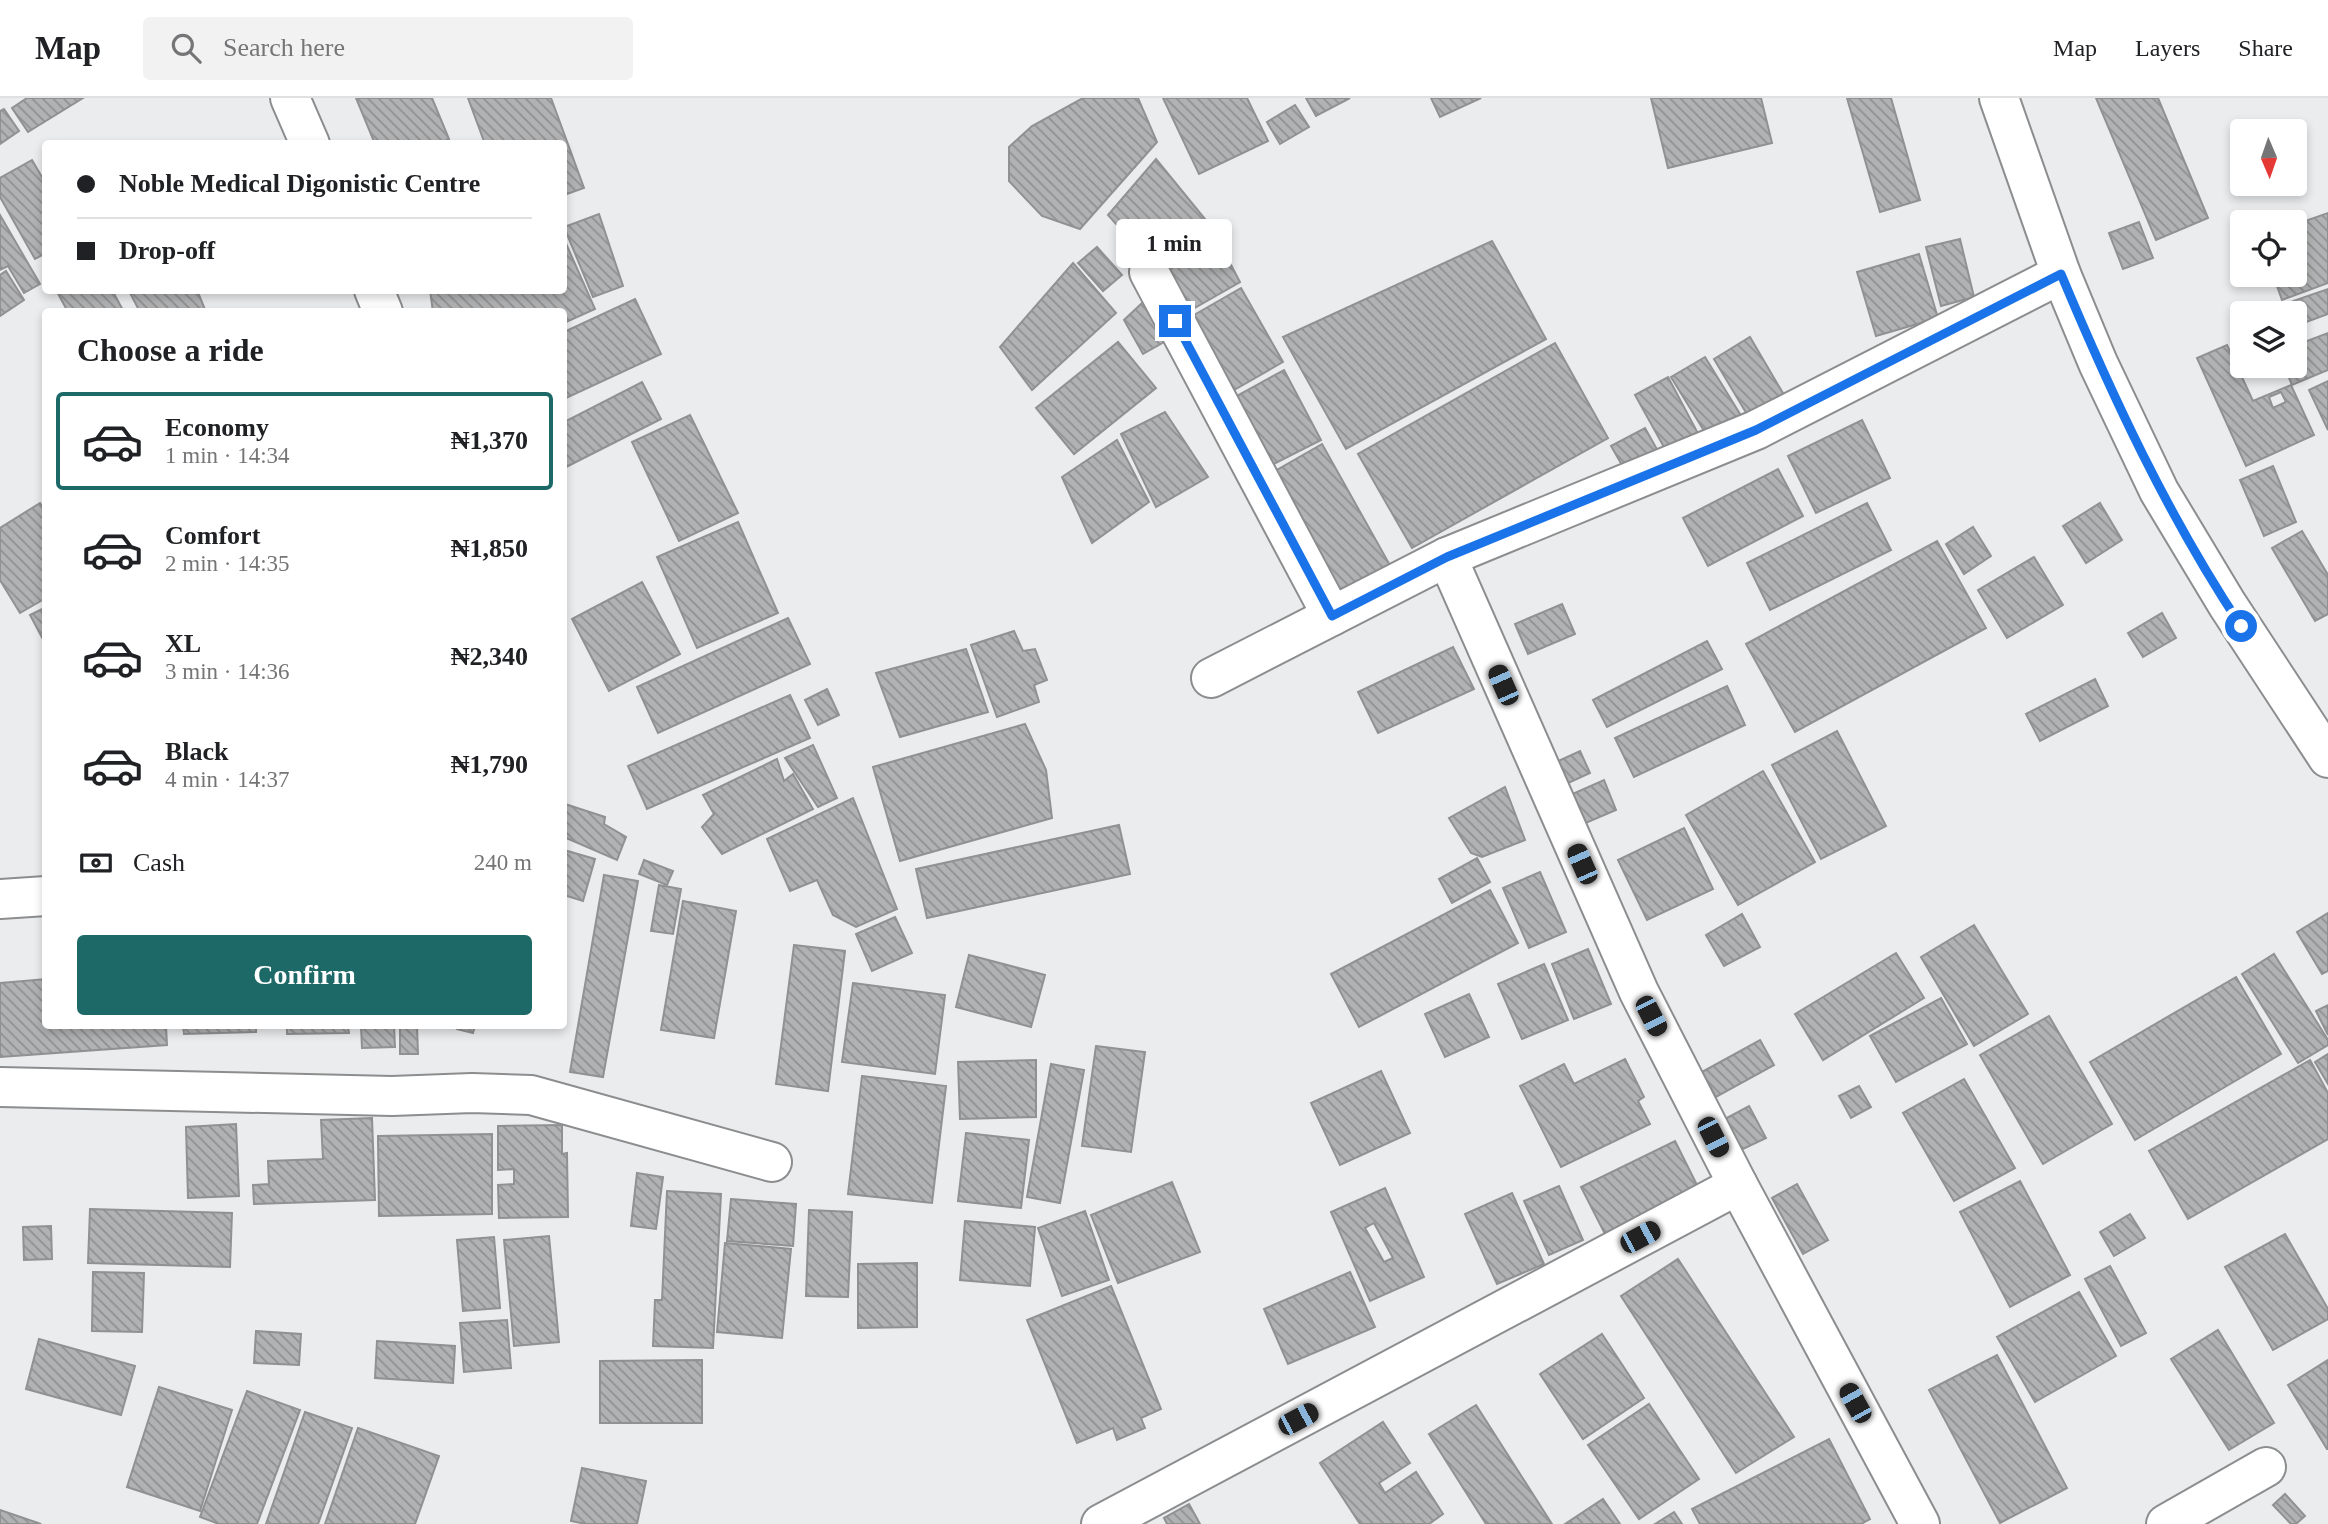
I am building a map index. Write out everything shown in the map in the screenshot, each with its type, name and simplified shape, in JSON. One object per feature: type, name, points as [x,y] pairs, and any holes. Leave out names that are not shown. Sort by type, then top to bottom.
[{"type":"street","points":[[290,98],[308,140]]},
{"type":"street","points":[[1999,98],[2061,274],[2098,363],[2159,491],[2227,604],[2328,758]]},
{"type":"street","points":[[1149,272],[1332,616]]},
{"type":"street","points":[[1211,678],[1447,557],[1756,430],[2061,274]]},
{"type":"street","points":[[1447,557],[1639,992],[1738,1185],[1920,1524]]},
{"type":"street","points":[[0,899],[42,896]]},
{"type":"street","points":[[0,1087],[379,1096],[472,1093],[531,1096],[772,1162]]},
{"type":"street","points":[[1101,1524],[1738,1185]]},
{"type":"street","points":[[2166,1524],[2266,1467]]},
{"type":"building","points":[[27,98],[83,98],[28,132],[12,108]]},
{"type":"building","points":[[356,98],[432,98],[449,139],[447,140],[373,140]]},
{"type":"building","points":[[468,98],[551,98],[566,140],[484,140]]},
{"type":"building","points":[[1083,98],[1138,98],[1157,142],[1080,229],[1042,216],[1009,181],[1009,147],[1032,126]]},
{"type":"building","points":[[1163,98],[1247,98],[1268,141],[1199,174]]},
{"type":"building","points":[[1306,98],[1350,98],[1316,116]]},
{"type":"building","points":[[1431,98],[1481,98],[1440,117]]},
{"type":"building","points":[[1651,98],[1761,98],[1772,143],[1668,168]]},
{"type":"building","points":[[1847,98],[1891,98],[1920,200],[1880,212]]},
{"type":"building","points":[[2096,98],[2158,98],[2208,218],[2156,240]]},
{"type":"building","points":[[1295,105],[1309,127],[1280,144],[1267,122]]},
{"type":"building","points":[[4,109],[19,131],[0,144],[0,111]]},
{"type":"building","points":[[567,142],[584,188],[567,194]]},
{"type":"building","points":[[1156,159],[1209,224],[1157,270],[1108,215]]},
{"type":"building","points":[[32,160],[42,177],[42,255],[35,259],[0,197],[0,178]]},
{"type":"building","points":[[2328,213],[2328,283],[2282,300],[2277,287],[2307,287],[2307,220]]},
{"type":"building","points":[[599,214],[623,286],[593,297],[567,234],[567,226]]},
{"type":"building","points":[[0,215],[40,284],[24,293],[8,266],[0,270]]},
{"type":"building","points":[[2139,222],[2153,258],[2123,269],[2109,233]]},
{"type":"building","points":[[1216,236],[1240,282],[1186,313],[1164,274]]},
{"type":"building","points":[[1960,239],[1974,297],[1941,306],[1926,247]]},
{"type":"building","points":[[1492,241],[1546,339],[1346,449],[1283,337]]},
{"type":"building","points":[[567,246],[595,309],[567,322],[567,308],[432,308],[431,294],[567,294]]},
{"type":"building","points":[[1097,247],[1122,275],[1103,291],[1078,263]]},
{"type":"building","points":[[1919,254],[1938,318],[1876,336],[1857,272]]},
{"type":"building","points":[[1073,263],[1116,313],[1032,390],[1000,347]]},
{"type":"building","points":[[6,271],[24,300],[0,316],[0,275]]},
{"type":"building","points":[[1241,288],[1283,362],[1222,397],[1180,323]]},
{"type":"building","points":[[2328,289],[2328,314],[2307,322],[2307,301],[2293,301]]},
{"type":"building","points":[[58,294],[114,294],[122,308],[66,308]]},
{"type":"building","points":[[131,294],[199,294],[204,308],[138,308]]},
{"type":"building","points":[[635,299],[661,354],[567,398],[567,331]]},
{"type":"building","points":[[1143,302],[1166,341],[1143,354],[1124,320]]},
{"type":"building","points":[[2328,333],[2328,370],[2292,385],[2289,378],[2307,378],[2307,341]]},
{"type":"building","points":[[1750,337],[1784,395],[1748,416],[1714,359]]},
{"type":"building","points":[[1118,342],[1156,388],[1074,454],[1036,408]]},
{"type":"building","points":[[1555,343],[1608,438],[1412,548],[1358,454]]},
{"type":"building","points":[[2227,345],[2230,351],[2230,378],[2242,378],[2253,401],[2291,385],[2314,435],[2246,466],[2197,358]],"holes":[[[2281,392],[2286,402],[2273,408],[2269,397]]]},
{"type":"building","points":[[1705,357],[1743,419],[1709,439],[1671,377]]},
{"type":"building","points":[[1284,370],[1321,440],[1260,471],[1226,402]]},
{"type":"building","points":[[1668,377],[1702,441],[1670,458],[1635,395]]},
{"type":"building","points":[[2328,381],[2328,430],[2309,390]]},
{"type":"building","points":[[642,382],[661,419],[567,466],[567,420]]},
{"type":"building","points":[[1165,412],[1208,477],[1156,507],[1121,434]]},
{"type":"building","points":[[690,415],[738,513],[679,541],[632,442]]},
{"type":"building","points":[[1862,420],[1890,478],[1816,513],[1788,456]]},
{"type":"building","points":[[1645,428],[1664,462],[1631,481],[1611,446]]},
{"type":"building","points":[[1117,440],[1149,502],[1092,543],[1062,477]]},
{"type":"building","points":[[1322,444],[1396,576],[1338,609],[1261,479]]},
{"type":"building","points":[[2273,466],[2296,522],[2264,536],[2240,480]]},
{"type":"building","points":[[1778,469],[1803,516],[1708,566],[1683,518]]},
{"type":"building","points":[[40,503],[42,506],[42,600],[20,613],[0,580],[0,528]]},
{"type":"building","points":[[1867,503],[1891,550],[1770,610],[1747,563]]},
{"type":"building","points":[[2100,503],[2122,540],[2086,563],[2063,526]]},
{"type":"building","points":[[738,522],[778,613],[697,648],[657,557]]},
{"type":"building","points":[[1973,527],[1991,556],[1964,574],[1946,544]]},
{"type":"building","points":[[2302,531],[2328,575],[2328,614],[2315,621],[2272,548]]},
{"type":"building","points":[[1937,541],[1986,628],[1795,732],[1746,644]]},
{"type":"building","points":[[2034,557],[2063,605],[2007,638],[1978,590]]},
{"type":"building","points":[[642,582],[680,654],[609,691],[572,619]]},
{"type":"building","points":[[1562,604],[1575,634],[1528,654],[1515,624]]},
{"type":"building","points":[[42,609],[42,638],[30,615]]},
{"type":"building","points":[[2162,613],[2176,638],[2143,657],[2128,633]]},
{"type":"building","points":[[788,618],[810,664],[658,733],[637,687]]},
{"type":"building","points":[[1014,631],[1023,651],[1035,649],[1047,680],[1034,685],[1039,702],[997,717],[971,645]]},
{"type":"building","points":[[1707,641],[1722,669],[1607,727],[1593,700]]},
{"type":"building","points":[[1453,647],[1474,689],[1378,733],[1358,692]]},
{"type":"building","points":[[966,649],[988,712],[900,737],[876,673]]},
{"type":"building","points":[[2095,679],[2108,706],[2040,741],[2026,714]]},
{"type":"building","points":[[1727,686],[1745,725],[1634,777],[1615,738]]},
{"type":"building","points":[[827,689],[839,715],[818,725],[805,700]]},
{"type":"building","points":[[790,695],[810,738],[647,809],[628,766]]},
{"type":"building","points":[[1025,724],[1046,770],[1052,818],[900,861],[873,767]]},
{"type":"building","points":[[1837,731],[1886,826],[1821,859],[1772,765]]},
{"type":"building","points":[[813,745],[837,798],[818,807],[785,758]]},
{"type":"building","points":[[1580,751],[1590,773],[1564,785],[1554,763]]},
{"type":"building","points":[[777,759],[784,781],[793,774],[813,809],[722,854],[702,827],[714,814],[703,795]]},
{"type":"building","points":[[1763,771],[1815,862],[1738,905],[1686,815]]},
{"type":"building","points":[[1604,780],[1616,810],[1581,825],[1568,796]]},
{"type":"building","points":[[1505,787],[1525,840],[1482,857],[1471,853],[1449,818]]},
{"type":"building","points":[[853,798],[897,909],[856,927],[833,915],[817,880],[790,891],[767,839]]},
{"type":"building","points":[[567,805],[605,817],[604,824],[626,837],[617,860],[567,838]]},
{"type":"building","points":[[1119,825],[1130,874],[927,918],[916,869]]},
{"type":"building","points":[[1684,828],[1713,889],[1647,920],[1618,860]]},
{"type":"building","points":[[567,851],[595,859],[583,901],[567,896]]},
{"type":"building","points":[[1477,858],[1490,882],[1452,903],[1439,879]]},
{"type":"building","points":[[644,860],[673,871],[667,885],[639,874]]},
{"type":"building","points":[[1540,872],[1566,932],[1529,948],[1503,888]]},
{"type":"building","points":[[604,875],[638,881],[603,1077],[570,1072]]},
{"type":"building","points":[[659,885],[681,889],[673,934],[651,931]]},
{"type":"building","points":[[1490,890],[1518,943],[1359,1027],[1331,974]]},
{"type":"building","points":[[683,901],[736,911],[714,1038],[661,1030]]},
{"type":"building","points":[[2328,913],[2328,971],[2322,974],[2297,932]]},
{"type":"building","points":[[1742,914],[1760,947],[1724,966],[1706,935]]},
{"type":"building","points":[[895,917],[912,953],[872,971],[856,934]]},
{"type":"building","points":[[1974,925],[2028,1014],[1974,1046],[1921,957]]},
{"type":"building","points":[[794,945],[845,951],[828,1091],[776,1084]]},
{"type":"building","points":[[1588,949],[1611,1004],[1574,1019],[1552,964]]},
{"type":"building","points":[[1896,953],[1924,998],[1823,1060],[1795,1014]]},
{"type":"building","points":[[2274,954],[2328,1040],[2328,1045],[2298,1063],[2242,974]]},
{"type":"building","points":[[969,955],[1045,975],[1031,1027],[956,1007]]},
{"type":"building","points":[[1544,964],[1568,1020],[1522,1039],[1498,984]]},
{"type":"building","points":[[2236,977],[2281,1054],[2135,1140],[2090,1062]]},
{"type":"building","points":[[42,979],[42,1029],[166,1029],[167,1045],[0,1057],[0,983]]},
{"type":"building","points":[[853,983],[945,995],[935,1074],[842,1062]]},
{"type":"building","points":[[1469,994],[1489,1037],[1445,1057],[1425,1014]]},
{"type":"building","points":[[1941,998],[1967,1044],[1896,1082],[1870,1036]]},
{"type":"building","points":[[2328,1005],[2328,1035],[2316,1011]]},
{"type":"building","points":[[2049,1016],[2112,1124],[2043,1164],[1980,1055]]},
{"type":"building","points":[[183,1029],[256,1029],[256,1032],[184,1034]]},
{"type":"building","points":[[287,1029],[348,1029],[349,1033],[287,1034]]},
{"type":"building","points":[[361,1029],[394,1029],[395,1047],[362,1048]]},
{"type":"building","points":[[400,1029],[417,1029],[418,1054],[400,1054]]},
{"type":"building","points":[[457,1029],[474,1029],[473,1033]]},
{"type":"building","points":[[1760,1040],[1774,1065],[1716,1097],[1702,1072]]},
{"type":"building","points":[[1096,1046],[1145,1052],[1131,1152],[1082,1146]]},
{"type":"building","points":[[2328,1054],[2328,1084],[2315,1062]]},
{"type":"building","points":[[1625,1059],[1644,1097],[1638,1101],[1650,1124],[1561,1167],[1520,1086],[1564,1064],[1574,1084]]},
{"type":"building","points":[[1036,1060],[1036,1117],[960,1119],[958,1062]]},
{"type":"building","points":[[2310,1060],[2328,1093],[2328,1139],[2188,1219],[2149,1151]]},
{"type":"building","points":[[1051,1064],[1084,1070],[1060,1203],[1027,1197]]},
{"type":"building","points":[[1381,1071],[1410,1133],[1340,1165],[1311,1103]]},
{"type":"building","points":[[862,1076],[946,1086],[932,1203],[848,1194]]},
{"type":"building","points":[[1964,1079],[2015,1168],[1954,1201],[1903,1113]]},
{"type":"building","points":[[1859,1086],[1871,1107],[1851,1118],[1839,1096]]},
{"type":"building","points":[[1749,1106],[1766,1138],[1741,1150],[1725,1119]]},
{"type":"building","points":[[372,1118],[375,1200],[254,1204],[253,1185],[269,1184],[268,1161],[323,1159],[321,1120]]},
{"type":"building","points":[[236,1124],[239,1196],[188,1198],[186,1127]]},
{"type":"building","points":[[562,1125],[562,1154],[567,1153],[568,1217],[499,1218],[498,1185],[514,1184],[514,1169],[498,1170],[498,1126]]},
{"type":"building","points":[[966,1133],[1029,1140],[1021,1208],[958,1201]]},
{"type":"building","points":[[492,1134],[492,1214],[379,1216],[378,1136]]},
{"type":"building","points":[[1675,1141],[1700,1191],[1607,1238],[1581,1187]]},
{"type":"building","points":[[637,1173],[663,1177],[656,1229],[631,1226]]},
{"type":"building","points":[[2020,1181],[2070,1275],[2010,1307],[1960,1212]]},
{"type":"building","points":[[1172,1182],[1200,1252],[1118,1283],[1091,1215]]},
{"type":"building","points":[[1797,1184],[1828,1240],[1803,1254],[1772,1198]]},
{"type":"building","points":[[1559,1186],[1583,1240],[1549,1255],[1524,1201]]},
{"type":"building","points":[[1385,1188],[1424,1277],[1370,1301],[1331,1212]],"holes":[[[1374,1223],[1393,1258],[1384,1262],[1365,1228]]]},
{"type":"building","points":[[667,1191],[721,1194],[713,1348],[653,1346],[655,1300],[662,1300]]},
{"type":"building","points":[[1512,1193],[1544,1264],[1497,1284],[1465,1214]]},
{"type":"building","points":[[731,1199],[796,1204],[793,1246],[727,1241]]},
{"type":"building","points":[[90,1209],[232,1213],[230,1267],[88,1263]]},
{"type":"building","points":[[809,1210],[852,1212],[848,1297],[806,1296]]},
{"type":"building","points":[[1085,1211],[1109,1280],[1062,1296],[1038,1228]]},
{"type":"building","points":[[2130,1214],[2145,1238],[2114,1256],[2100,1232]]},
{"type":"building","points":[[965,1221],[1035,1227],[1030,1286],[960,1280]]},
{"type":"building","points":[[51,1226],[52,1259],[24,1260],[23,1227]]},
{"type":"building","points":[[2285,1234],[2328,1309],[2328,1319],[2273,1350],[2225,1267]]},
{"type":"building","points":[[549,1236],[559,1342],[514,1346],[504,1240]]},
{"type":"building","points":[[494,1237],[500,1308],[463,1311],[457,1240]]},
{"type":"building","points":[[725,1243],[791,1249],[782,1338],[717,1332]]},
{"type":"building","points":[[1678,1259],[1794,1437],[1736,1473],[1621,1296]]},
{"type":"building","points":[[917,1263],[917,1327],[858,1328],[858,1264]]},
{"type":"building","points":[[2110,1266],[2146,1333],[2121,1346],[2085,1279]]},
{"type":"building","points":[[93,1272],[144,1273],[142,1332],[92,1331]]},
{"type":"building","points":[[1350,1272],[1375,1327],[1288,1364],[1264,1309]]},
{"type":"building","points":[[1111,1286],[1161,1409],[1141,1418],[1145,1428],[1117,1440],[1113,1428],[1077,1443],[1027,1320]]},
{"type":"building","points":[[2079,1292],[2116,1356],[2035,1402],[1997,1337]]},
{"type":"building","points":[[507,1320],[511,1368],[464,1372],[460,1323]]},
{"type":"building","points":[[2218,1330],[2274,1423],[2229,1450],[2171,1359]]},
{"type":"building","points":[[256,1331],[301,1334],[299,1365],[254,1363]]},
{"type":"building","points":[[1602,1334],[1644,1398],[1583,1439],[1540,1374]]},
{"type":"building","points":[[39,1339],[135,1366],[121,1415],[26,1389]]},
{"type":"building","points":[[377,1341],[455,1346],[453,1383],[375,1378]]},
{"type":"building","points":[[1997,1355],[2067,1488],[2000,1523],[1929,1390]]},
{"type":"building","points":[[702,1360],[702,1423],[600,1423],[600,1361]]},
{"type":"building","points":[[2328,1360],[2328,1449],[2327,1449],[2288,1385]]},
{"type":"building","points":[[159,1387],[232,1410],[200,1511],[127,1487]]},
{"type":"building","points":[[247,1391],[300,1410],[257,1524],[219,1524],[200,1517]]},
{"type":"building","points":[[1649,1404],[1699,1479],[1639,1519],[1588,1445]]},
{"type":"building","points":[[1476,1405],[1552,1524],[1486,1524],[1429,1434]]},
{"type":"building","points":[[305,1412],[352,1428],[318,1524],[266,1524]]},
{"type":"building","points":[[1383,1422],[1410,1463],[1379,1483],[1385,1493],[1416,1472],[1443,1514],[1429,1524],[1360,1524],[1320,1463]]},
{"type":"building","points":[[358,1428],[439,1456],[415,1524],[325,1524]]},
{"type":"building","points":[[1829,1439],[1870,1519],[1861,1524],[1700,1524],[1692,1509]]},
{"type":"building","points":[[582,1468],[646,1481],[637,1524],[586,1524],[571,1521]]},
{"type":"building","points":[[2285,1494],[2305,1516],[2296,1524],[2291,1524],[2273,1505]]},
{"type":"building","points":[[1603,1499],[1620,1524],[1565,1524]]},
{"type":"building","points":[[1189,1504],[1200,1524],[1167,1524],[1164,1518]]},
{"type":"building","points":[[0,1510],[41,1524],[0,1524]]},
{"type":"building","points":[[1674,1512],[1682,1524],[1655,1524]]},
{"type":"route","points":[[1175,321],[1332,616],[1447,557],[1756,430],[2061,274],[2098,363],[2159,491],[2241,626]]}]
